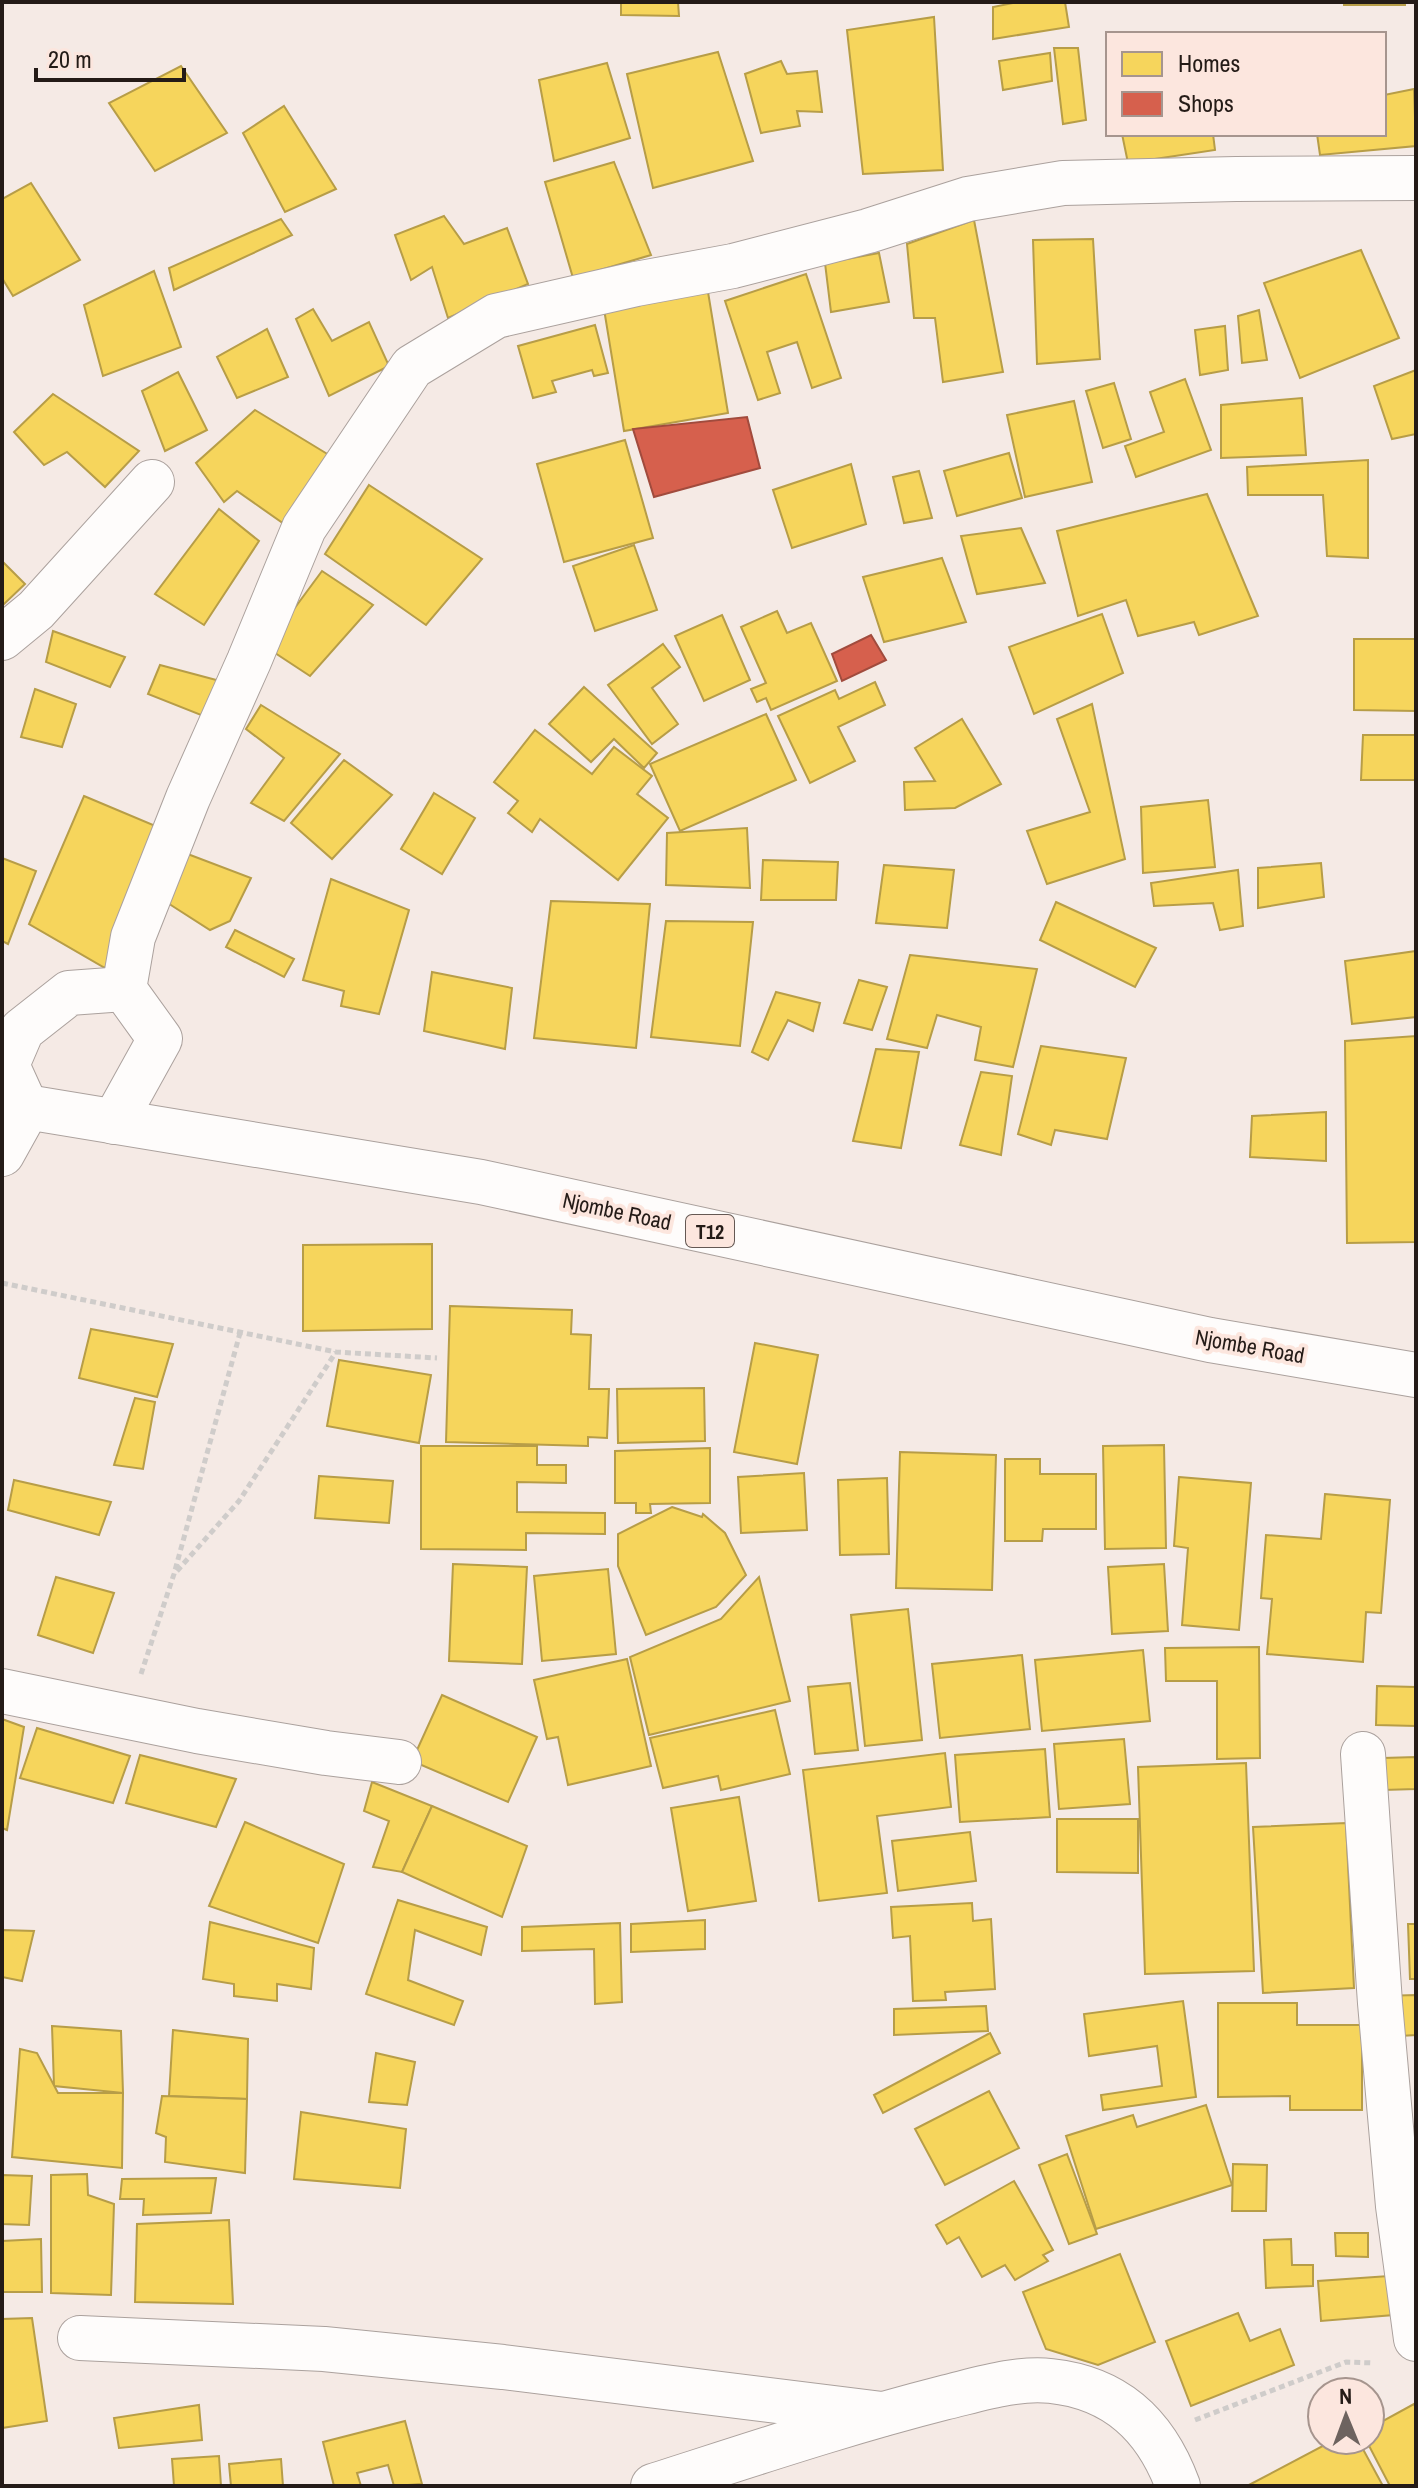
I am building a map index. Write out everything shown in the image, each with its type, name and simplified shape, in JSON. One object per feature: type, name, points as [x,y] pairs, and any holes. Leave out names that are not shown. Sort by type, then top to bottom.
[{"type":"main road","points":[[114,1122],[160,1039],[124,989],[133,937],[188,798],[304,528],[412,367],[496,316],[636,284],[733,266],[868,231],[968,199],[1063,183],[1416,178]]},
{"type":"main road","points":[[2,638],[36,610],[152,482]]},
{"type":"main road","points":[[2,1154],[14,1106],[7,1065],[22,1030],[69,993],[124,989]]},
{"type":"main road","name":"Njombe Road","points":[[14,1106],[481,1182],[1210,1340],[1416,1375]]},
{"type":"main road","points":[[2,1691],[197,1731],[399,1762]]},
{"type":"main road","points":[[1363,1754],[1397,2191],[1401,2351]]},
{"type":"main road","points":[[80,2338],[324,2349],[503,2367],[882,2414]]},
{"type":"main road","points":[[653,2486],[882,2414],[999,2385],[1050,2380],[1089,2390],[1126,2407],[1153,2435],[1178,2486]]},
{"type":"path","points":[[2,1283],[336,1352],[437,1358]]},
{"type":"path","points":[[127,1716],[174,1574],[240,1333]]},
{"type":"path","points":[[174,1574],[239,1501],[336,1352]]},
{"type":"path","points":[[1153,2435],[1346,2362],[1401,2351]]},
{"type":"building: Homes","points":[[621,2],[678,2],[679,16],[621,15]]},
{"type":"building: Homes","points":[[1018,2],[1065,2],[1069,27],[993,39],[993,7]]},
{"type":"building: Homes","points":[[1344,2],[1405,2],[1405,5],[1344,5]]},
{"type":"building: Homes","points":[[934,17],[943,170],[863,174],[847,30]]},
{"type":"building: Homes","points":[[1054,48],[1078,48],[1086,120],[1063,124]]},
{"type":"building: Homes","points":[[718,52],[753,161],[653,188],[627,74]]},
{"type":"building: Homes","points":[[1050,53],[1052,81],[1003,90],[999,61]]},
{"type":"building: Homes","points":[[781,61],[787,74],[817,71],[822,112],[797,111],[800,126],[761,133],[745,74]]},
{"type":"building: Homes","points":[[607,63],[630,138],[554,161],[539,80]]},
{"type":"building: Homes","points":[[181,66],[227,133],[155,171],[109,103]]},
{"type":"building: Homes","points":[[1414,89],[1416,146],[1320,155],[1317,136],[1386,136],[1386,95]]},
{"type":"building: Homes","points":[[284,106],[336,189],[285,212],[243,133]]},
{"type":"building: Homes","points":[[1122,136],[1213,136],[1215,150],[1128,163]]},
{"type":"building: Homes","points":[[614,162],[651,255],[573,278],[545,182]]},
{"type":"building: Homes","points":[[31,183],[80,260],[13,296],[2,278],[2,199]]},
{"type":"building: Homes","points":[[444,216],[464,244],[507,228],[528,284],[448,318],[432,267],[411,280],[395,235]]},
{"type":"building: Homes","points":[[281,219],[292,235],[174,290],[169,268]]},
{"type":"building: Homes","points":[[974,220],[1003,372],[943,382],[935,318],[914,318],[907,244]]},
{"type":"building: Homes","points":[[1093,239],[1100,359],[1037,364],[1033,240]]},
{"type":"building: Homes","points":[[1361,250],[1399,338],[1300,378],[1264,283]]},
{"type":"building: Homes","points":[[879,253],[889,302],[831,312],[825,263]]},
{"type":"building: Homes","points":[[154,271],[181,347],[103,376],[84,305]]},
{"type":"building: Homes","points":[[806,274],[841,378],[812,388],[797,342],[767,352],[780,393],[758,400],[725,301]]},
{"type":"building: Homes","points":[[708,292],[728,413],[624,431],[604,309]]},
{"type":"building: Homes","points":[[313,309],[332,341],[369,322],[389,366],[329,396],[296,319]]},
{"type":"building: Homes","points":[[1259,310],[1267,360],[1242,363],[1238,316]]},
{"type":"building: Homes","points":[[595,325],[608,373],[594,376],[592,370],[552,381],[556,392],[533,398],[518,346]]},
{"type":"building: Homes","points":[[1225,326],[1228,370],[1200,375],[1195,330]]},
{"type":"building: Homes","points":[[267,329],[288,377],[237,398],[217,357]]},
{"type":"building: Homes","points":[[1416,370],[1416,434],[1392,439],[1374,386]]},
{"type":"building: Homes","points":[[178,372],[207,430],[165,451],[142,391]]},
{"type":"building: Homes","points":[[1185,379],[1211,450],[1136,477],[1125,446],[1164,432],[1150,392]]},
{"type":"building: Homes","points":[[1114,383],[1131,439],[1103,448],[1086,391]]},
{"type":"building: Homes","points":[[53,394],[139,451],[105,487],[67,452],[44,465],[14,432]]},
{"type":"building: Homes","points":[[1302,398],[1306,455],[1221,458],[1221,405]]},
{"type":"building: Homes","points":[[1074,401],[1092,482],[1025,497],[1007,415]]},
{"type":"building: Homes","points":[[255,410],[329,455],[287,526],[237,491],[224,502],[196,463]]},
{"type":"building: Homes","points":[[625,440],[653,538],[564,562],[537,464]]},
{"type":"building: Homes","points":[[1009,453],[1022,498],[957,516],[944,471]]},
{"type":"building: Homes","points":[[1368,460],[1368,558],[1327,556],[1323,495],[1248,495],[1247,467]]},
{"type":"building: Homes","points":[[851,464],[866,524],[792,548],[773,490]]},
{"type":"building: Homes","points":[[919,471],[932,518],[904,523],[893,477]]},
{"type":"building: Homes","points":[[369,485],[482,559],[426,625],[325,554]]},
{"type":"building: Homes","points":[[1207,494],[1258,616],[1199,635],[1194,622],[1138,636],[1126,600],[1078,616],[1057,531]]},
{"type":"building: Homes","points":[[219,509],[259,541],[204,625],[155,594]]},
{"type":"building: Homes","points":[[1021,528],[1045,583],[977,594],[961,536]]},
{"type":"building: Homes","points":[[634,545],[657,610],[595,631],[573,566]]},
{"type":"building: Homes","points":[[942,558],[966,622],[884,642],[863,577]]},
{"type":"building: Homes","points":[[2,561],[25,584],[2,606]]},
{"type":"building: Homes","points":[[322,571],[373,605],[310,676],[266,647]]},
{"type":"building: Homes","points":[[777,611],[787,633],[811,623],[837,681],[771,710],[766,698],[757,702],[751,689],[766,683],[741,627]]},
{"type":"building: Homes","points":[[1102,614],[1123,673],[1034,714],[1009,647]]},
{"type":"building: Homes","points":[[722,615],[750,680],[704,701],[675,636]]},
{"type":"building: Homes","points":[[53,631],[125,657],[110,687],[46,662]]},
{"type":"building: Homes","points":[[1354,639],[1416,639],[1416,711],[1354,710]]},
{"type":"building: Homes","points":[[663,644],[680,667],[652,688],[678,724],[652,744],[608,685]]},
{"type":"building: Homes","points":[[160,665],[220,681],[211,719],[148,694]]},
{"type":"building: Homes","points":[[875,682],[885,705],[838,727],[855,761],[810,783],[778,716],[835,690],[839,699]]},
{"type":"building: Homes","points":[[584,687],[657,753],[644,768],[614,739],[591,762],[549,724]]},
{"type":"building: Homes","points":[[35,689],[76,704],[62,747],[21,737]]},
{"type":"building: Homes","points":[[1092,704],[1125,859],[1047,884],[1027,831],[1090,812],[1057,719]]},
{"type":"building: Homes","points":[[261,705],[340,754],[284,821],[251,803],[284,758],[246,729]]},
{"type":"building: Homes","points":[[766,714],[796,780],[680,831],[650,764]]},
{"type":"building: Homes","points":[[962,719],[1001,784],[955,808],[905,810],[904,782],[935,781],[915,748]]},
{"type":"building: Homes","points":[[535,730],[592,774],[614,747],[652,776],[637,794],[668,818],[618,880],[540,819],[532,832],[508,813],[518,801],[494,782]]},
{"type":"building: Homes","points":[[1363,735],[1416,735],[1416,780],[1361,780]]},
{"type":"building: Homes","points":[[344,760],[392,795],[332,859],[291,823]]},
{"type":"building: Homes","points":[[434,793],[475,818],[442,874],[401,849]]},
{"type":"building: Homes","points":[[84,796],[165,830],[105,968],[29,924]]},
{"type":"building: Homes","points":[[1208,800],[1215,867],[1143,873],[1141,807]]},
{"type":"building: Homes","points":[[747,828],[750,888],[666,885],[667,833]]},
{"type":"building: Homes","points":[[185,853],[251,878],[230,921],[210,930],[163,900]]},
{"type":"building: Homes","points":[[2,858],[36,871],[8,944],[2,941]]},
{"type":"building: Homes","points":[[763,860],[838,862],[836,900],[761,900]]},
{"type":"building: Homes","points":[[1321,863],[1324,897],[1258,908],[1258,868]]},
{"type":"building: Homes","points":[[884,865],[954,870],[947,928],[876,923]]},
{"type":"building: Homes","points":[[1238,870],[1243,926],[1220,930],[1213,903],[1154,906],[1151,883]]},
{"type":"building: Homes","points":[[331,879],[409,910],[379,1014],[341,1006],[344,991],[303,980]]},
{"type":"building: Homes","points":[[551,901],[650,904],[636,1048],[534,1038]]},
{"type":"building: Homes","points":[[1056,902],[1156,948],[1135,987],[1040,940]]},
{"type":"building: Homes","points":[[666,921],[753,922],[740,1046],[651,1037]]},
{"type":"building: Homes","points":[[235,930],[294,959],[284,977],[226,947]]},
{"type":"building: Homes","points":[[1416,951],[1416,1017],[1352,1024],[1345,961]]},
{"type":"building: Homes","points":[[910,955],[1037,969],[1013,1067],[975,1060],[981,1027],[937,1015],[927,1048],[887,1039]]},
{"type":"building: Homes","points":[[432,972],[512,988],[505,1049],[424,1031]]},
{"type":"building: Homes","points":[[859,980],[887,987],[872,1030],[844,1023]]},
{"type":"building: Homes","points":[[776,992],[820,1003],[813,1031],[788,1020],[768,1060],[752,1052]]},
{"type":"building: Homes","points":[[1416,1036],[1416,1242],[1347,1243],[1345,1041]]},
{"type":"building: Homes","points":[[1041,1046],[1126,1058],[1107,1139],[1055,1130],[1051,1145],[1018,1134]]},
{"type":"building: Homes","points":[[876,1049],[919,1052],[901,1148],[853,1141]]},
{"type":"building: Homes","points":[[981,1072],[1012,1076],[1001,1155],[960,1145]]},
{"type":"building: Homes","points":[[1326,1112],[1326,1161],[1250,1157],[1252,1116]]},
{"type":"building: Homes","points":[[432,1244],[432,1329],[303,1331],[303,1245]]},
{"type":"building: Homes","points":[[450,1306],[572,1310],[571,1334],[591,1335],[589,1389],[609,1389],[607,1438],[588,1437],[588,1446],[446,1442]]},
{"type":"building: Homes","points":[[91,1329],[173,1344],[157,1397],[79,1378]]},
{"type":"building: Homes","points":[[755,1343],[818,1355],[797,1464],[734,1452]]},
{"type":"building: Homes","points":[[339,1360],[431,1375],[419,1443],[327,1426]]},
{"type":"building: Homes","points":[[704,1388],[705,1441],[618,1443],[617,1389]]},
{"type":"building: Homes","points":[[135,1398],[155,1402],[143,1469],[114,1465]]},
{"type":"building: Homes","points":[[1164,1445],[1166,1548],[1105,1549],[1103,1446]]},
{"type":"building: Homes","points":[[421,1446],[537,1446],[537,1465],[566,1465],[566,1483],[517,1482],[517,1512],[605,1513],[605,1534],[526,1533],[526,1550],[421,1549]]},
{"type":"building: Homes","points":[[710,1448],[710,1503],[650,1504],[651,1513],[636,1513],[636,1503],[615,1503],[615,1451]]},
{"type":"building: Homes","points":[[900,1452],[996,1455],[992,1590],[896,1588]]},
{"type":"building: Homes","points":[[1005,1459],[1040,1459],[1040,1474],[1096,1474],[1096,1529],[1043,1529],[1042,1541],[1005,1541]]},
{"type":"building: Homes","points":[[804,1473],[807,1530],[741,1533],[738,1477]]},
{"type":"building: Homes","points":[[319,1476],[393,1481],[389,1523],[315,1518]]},
{"type":"building: Homes","points":[[1179,1477],[1251,1483],[1239,1630],[1182,1625],[1188,1548],[1174,1546]]},
{"type":"building: Homes","points":[[887,1478],[889,1554],[840,1555],[838,1480]]},
{"type":"building: Homes","points":[[14,1480],[111,1502],[99,1535],[8,1510]]},
{"type":"building: Homes","points":[[1325,1494],[1390,1500],[1381,1613],[1366,1612],[1363,1662],[1267,1654],[1272,1599],[1261,1598],[1266,1535],[1321,1539]]},
{"type":"building: Homes","points":[[672,1507],[702,1517],[703,1514],[725,1533],[746,1575],[716,1607],[646,1635],[618,1566],[618,1534]]},
{"type":"building: Homes","points":[[453,1564],[527,1567],[522,1664],[449,1661]]},
{"type":"building: Homes","points":[[1164,1564],[1168,1631],[1112,1634],[1108,1567]]},
{"type":"building: Homes","points":[[608,1569],[616,1654],[542,1661],[534,1576]]},
{"type":"building: Homes","points":[[56,1577],[114,1593],[93,1653],[38,1635]]},
{"type":"building: Homes","points":[[759,1577],[790,1701],[649,1735],[630,1657],[721,1619]]},
{"type":"building: Homes","points":[[908,1609],[922,1740],[865,1746],[851,1615]]},
{"type":"building: Homes","points":[[1259,1647],[1260,1758],[1217,1759],[1217,1681],[1166,1681],[1165,1648]]},
{"type":"building: Homes","points":[[1143,1650],[1150,1721],[1042,1731],[1035,1660]]},
{"type":"building: Homes","points":[[1022,1655],[1030,1729],[940,1738],[932,1664]]},
{"type":"building: Homes","points":[[627,1659],[651,1766],[568,1785],[558,1737],[547,1739],[534,1680]]},
{"type":"building: Homes","points":[[850,1683],[858,1750],[815,1754],[808,1687]]},
{"type":"building: Homes","points":[[1377,1686],[1416,1687],[1416,1726],[1376,1725]]},
{"type":"building: Homes","points":[[442,1695],[537,1737],[508,1802],[412,1761]]},
{"type":"building: Homes","points":[[775,1710],[790,1774],[721,1790],[718,1776],[663,1788],[650,1738]]},
{"type":"building: Homes","points":[[2,1719],[24,1727],[7,1830],[2,1828]]},
{"type":"building: Homes","points":[[37,1728],[130,1756],[113,1803],[20,1778]]},
{"type":"building: Homes","points":[[1124,1739],[1130,1804],[1059,1809],[1054,1744]]},
{"type":"building: Homes","points":[[1045,1749],[1050,1817],[960,1822],[955,1755]]},
{"type":"building: Homes","points":[[945,1753],[951,1807],[877,1816],[887,1893],[819,1901],[803,1770]]},
{"type":"building: Homes","points":[[140,1755],[236,1779],[216,1827],[126,1803]]},
{"type":"building: Homes","points":[[1416,1757],[1416,1789],[1383,1790],[1383,1758]]},
{"type":"building: Homes","points":[[1246,1763],[1254,1971],[1145,1974],[1138,1767]]},
{"type":"building: Homes","points":[[372,1782],[432,1806],[402,1872],[373,1867],[389,1821],[364,1811]]},
{"type":"building: Homes","points":[[739,1797],[756,1901],[688,1911],[671,1808]]},
{"type":"building: Homes","points":[[432,1806],[527,1846],[502,1917],[402,1872]]},
{"type":"building: Homes","points":[[1057,1819],[1138,1819],[1138,1873],[1057,1872]]},
{"type":"building: Homes","points":[[245,1822],[344,1864],[318,1943],[209,1906]]},
{"type":"building: Homes","points":[[1346,1823],[1354,1988],[1263,1993],[1253,1827]]},
{"type":"building: Homes","points":[[970,1832],[976,1881],[898,1891],[892,1841]]},
{"type":"building: Homes","points":[[398,1900],[487,1927],[481,1955],[415,1930],[408,1980],[463,2001],[454,2025],[366,1994]]},
{"type":"building: Homes","points":[[972,1903],[973,1921],[991,1919],[995,1989],[945,1992],[946,2000],[913,2001],[910,1936],[893,1938],[891,1907]]},
{"type":"building: Homes","points":[[705,1920],[705,1949],[631,1952],[631,1924]]},
{"type":"building: Homes","points":[[210,1922],[314,1948],[311,1989],[277,1984],[277,2001],[234,1996],[234,1984],[203,1979]]},
{"type":"building: Homes","points":[[620,1923],[622,2002],[595,2004],[594,1949],[522,1951],[522,1927]]},
{"type":"building: Homes","points":[[1408,1924],[1416,1924],[1416,1979],[1410,1979]]},
{"type":"building: Homes","points":[[2,1930],[34,1931],[22,1981],[2,1977]]},
{"type":"building: Homes","points":[[1416,1995],[1416,2035],[1383,2037],[1381,1996]]},
{"type":"building: Homes","points":[[1183,2001],[1196,2097],[1103,2110],[1101,2095],[1162,2086],[1157,2046],[1089,2056],[1084,2014]]},
{"type":"building: Homes","points":[[1218,2003],[1297,2003],[1297,2025],[1362,2025],[1362,2110],[1290,2110],[1290,2096],[1218,2097]]},
{"type":"building: Homes","points":[[986,2006],[988,2031],[894,2035],[894,2009]]},
{"type":"building: Homes","points":[[52,2026],[121,2031],[123,2093],[54,2086]]},
{"type":"building: Homes","points":[[173,2030],[248,2039],[247,2099],[169,2096]]},
{"type":"building: Homes","points":[[990,2033],[1000,2053],[883,2113],[874,2095]]},
{"type":"building: Homes","points":[[20,2049],[37,2053],[58,2093],[123,2093],[122,2168],[12,2157]]},
{"type":"building: Homes","points":[[376,2053],[415,2062],[407,2105],[369,2102]]},
{"type":"building: Homes","points":[[989,2091],[1019,2148],[945,2185],[915,2129]]},
{"type":"building: Homes","points":[[162,2096],[247,2099],[245,2173],[165,2162],[166,2137],[156,2133]]},
{"type":"building: Homes","points":[[1206,2105],[1232,2185],[1096,2229],[1066,2136],[1133,2115],[1137,2127]]},
{"type":"building: Homes","points":[[301,2112],[406,2129],[400,2188],[294,2179]]},
{"type":"building: Homes","points":[[1067,2154],[1097,2234],[1069,2244],[1039,2165]]},
{"type":"building: Homes","points":[[1233,2164],[1267,2165],[1266,2211],[1232,2211]]},
{"type":"building: Homes","points":[[87,2174],[88,2195],[114,2204],[111,2295],[51,2293],[51,2175]]},
{"type":"building: Homes","points":[[2,2175],[32,2176],[29,2225],[2,2224]]},
{"type":"building: Homes","points":[[216,2178],[211,2213],[143,2215],[144,2199],[120,2199],[122,2179]]},
{"type":"building: Homes","points":[[1014,2181],[1053,2250],[1043,2255],[1048,2261],[1015,2280],[1005,2265],[982,2277],[959,2237],[947,2244],[936,2225]]},
{"type":"building: Homes","points":[[229,2220],[233,2304],[135,2302],[137,2224]]},
{"type":"building: Homes","points":[[1335,2233],[1368,2233],[1368,2257],[1336,2256]]},
{"type":"building: Homes","points":[[41,2239],[42,2292],[2,2292],[2,2241]]},
{"type":"building: Homes","points":[[1291,2239],[1292,2265],[1313,2265],[1313,2286],[1266,2288],[1264,2240]]},
{"type":"building: Homes","points":[[1120,2254],[1155,2342],[1098,2365],[1046,2349],[1023,2292]]},
{"type":"building: Homes","points":[[1403,2275],[1406,2314],[1321,2321],[1318,2281]]},
{"type":"building: Homes","points":[[1238,2313],[1250,2341],[1280,2329],[1294,2365],[1191,2406],[1166,2341]]},
{"type":"building: Homes","points":[[32,2318],[47,2421],[2,2428],[2,2319]]},
{"type":"building: Homes","points":[[1414,2404],[1416,2486],[1390,2486],[1374,2456],[1386,2456],[1386,2419]]},
{"type":"building: Homes","points":[[199,2405],[202,2440],[119,2448],[114,2418]]},
{"type":"building: Homes","points":[[405,2421],[422,2484],[394,2486],[388,2465],[357,2473],[361,2486],[334,2486],[323,2442]]},
{"type":"building: Homes","points":[[1306,2455],[1367,2456],[1383,2486],[1247,2486]]},
{"type":"building: Homes","points":[[219,2456],[221,2486],[174,2486],[172,2459]]},
{"type":"building: Homes","points":[[281,2459],[283,2486],[231,2486],[229,2464]]},
{"type":"building: Shops","points":[[747,417],[760,468],[654,497],[633,429]]},
{"type":"building: Shops","points":[[871,635],[886,660],[842,681],[832,654]]}]
